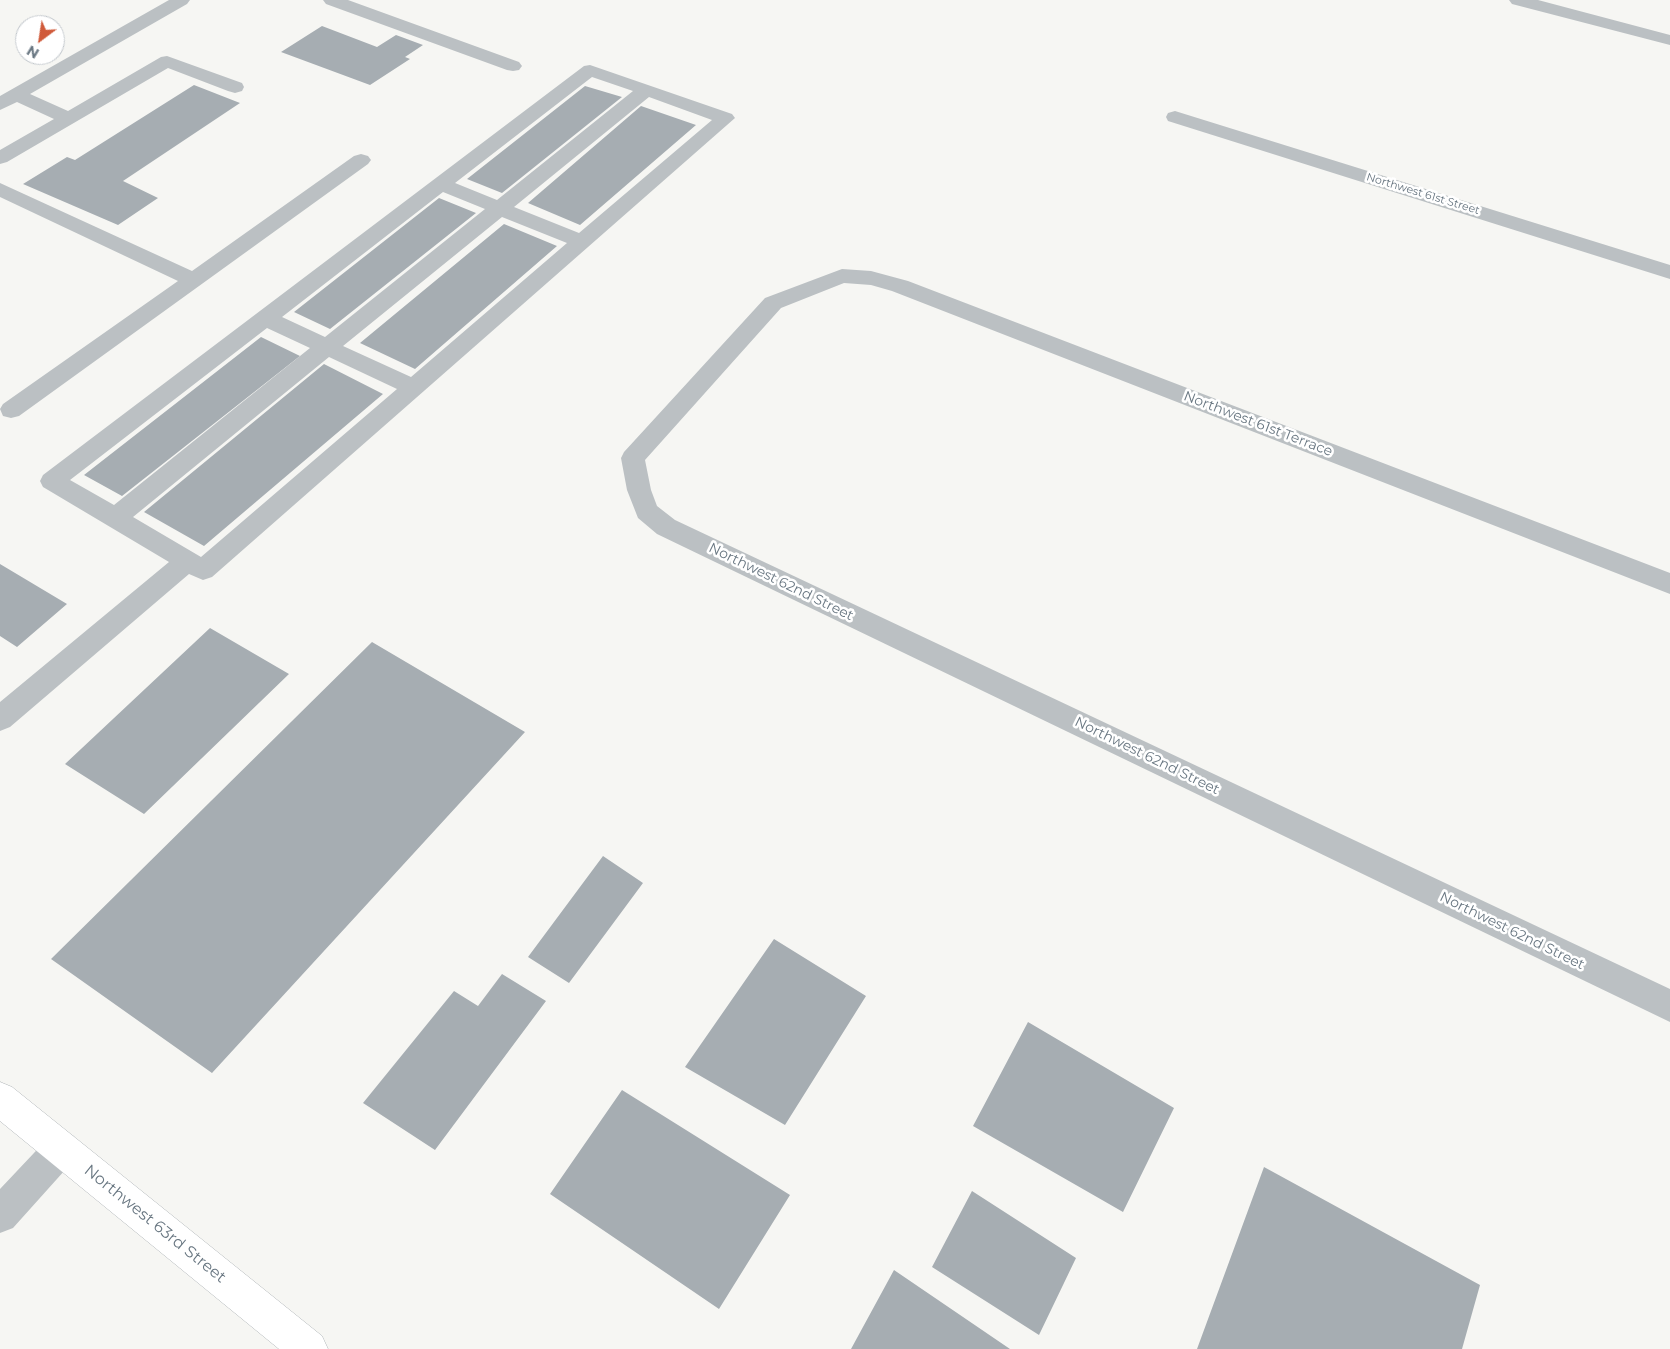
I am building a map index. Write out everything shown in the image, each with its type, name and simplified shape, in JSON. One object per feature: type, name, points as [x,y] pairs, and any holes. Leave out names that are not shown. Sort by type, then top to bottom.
[{"type":"main road","name":"Northwest 63rd Street","points":[[0,1098],[309,1349]]},
{"type":"street","points":[[8,99],[181,0]]},
{"type":"street","points":[[332,0],[513,66]]},
{"type":"street","points":[[1518,0],[1670,40]]},
{"type":"street","points":[[0,158],[167,61],[235,86]]},
{"type":"street","points":[[590,70],[646,90],[726,118],[203,570],[52,481],[590,70]]},
{"type":"street","points":[[115,518],[646,90]]},
{"type":"street","points":[[8,99],[69,118]]},
{"type":"street","name":"Northwest 61st Street","points":[[1175,117],[1670,272]]},
{"type":"street","points":[[11,410],[362,160]]},
{"type":"street","points":[[441,184],[582,242]]},
{"type":"street","points":[[0,189],[194,280]]},
{"type":"street","name":"Northwest 62nd Street","points":[[842,276],[773,303],[633,458],[639,490],[647,511],[666,527],[1670,1006]]},
{"type":"street","name":"Northwest 61st Terrace","points":[[842,276],[871,278],[900,286],[1670,584]]},
{"type":"street","points":[[265,318],[414,388]]},
{"type":"street","points":[[0,719],[188,561]]},
{"type":"street","points":[[0,1215],[62,1148]]},
{"type":"building","points":[[322,26],[377,47],[396,35],[423,45],[405,57],[410,59],[370,85],[281,52]]},
{"type":"building","points":[[194,85],[240,103],[123,181],[158,198],[118,225],[23,184],[67,157],[75,160]]},
{"type":"building","points":[[585,86],[622,97],[502,193],[467,179]]},
{"type":"building","points":[[641,106],[696,125],[580,225],[528,203]]},
{"type":"building","points":[[439,198],[476,213],[330,329],[294,312]]},
{"type":"building","points":[[504,224],[557,246],[415,369],[360,343]]},
{"type":"building","points":[[261,337],[300,356],[122,496],[84,475]]},
{"type":"building","points":[[324,364],[383,394],[204,546],[144,512]]},
{"type":"building","points":[[0,564],[67,604],[17,647],[0,636]]},
{"type":"building","points":[[210,628],[289,674],[144,814],[65,764]]},
{"type":"building","points":[[372,642],[525,732],[212,1073],[51,959]]},
{"type":"building","points":[[603,856],[643,883],[569,983],[528,957]]},
{"type":"building","points":[[774,939],[866,996],[785,1125],[685,1067]]},
{"type":"building","points":[[502,974],[546,1001],[435,1150],[363,1103],[454,991],[478,1006]]},
{"type":"building","points":[[1028,1022],[1174,1108],[1123,1212],[973,1126]]},
{"type":"building","points":[[622,1090],[790,1195],[719,1309],[550,1194]]},
{"type":"building","points":[[1264,1167],[1480,1285],[1462,1349],[1197,1349]]},
{"type":"building","points":[[972,1191],[1076,1258],[1039,1335],[932,1267]]},
{"type":"building","points":[[894,1270],[1010,1349],[851,1349]]}]
